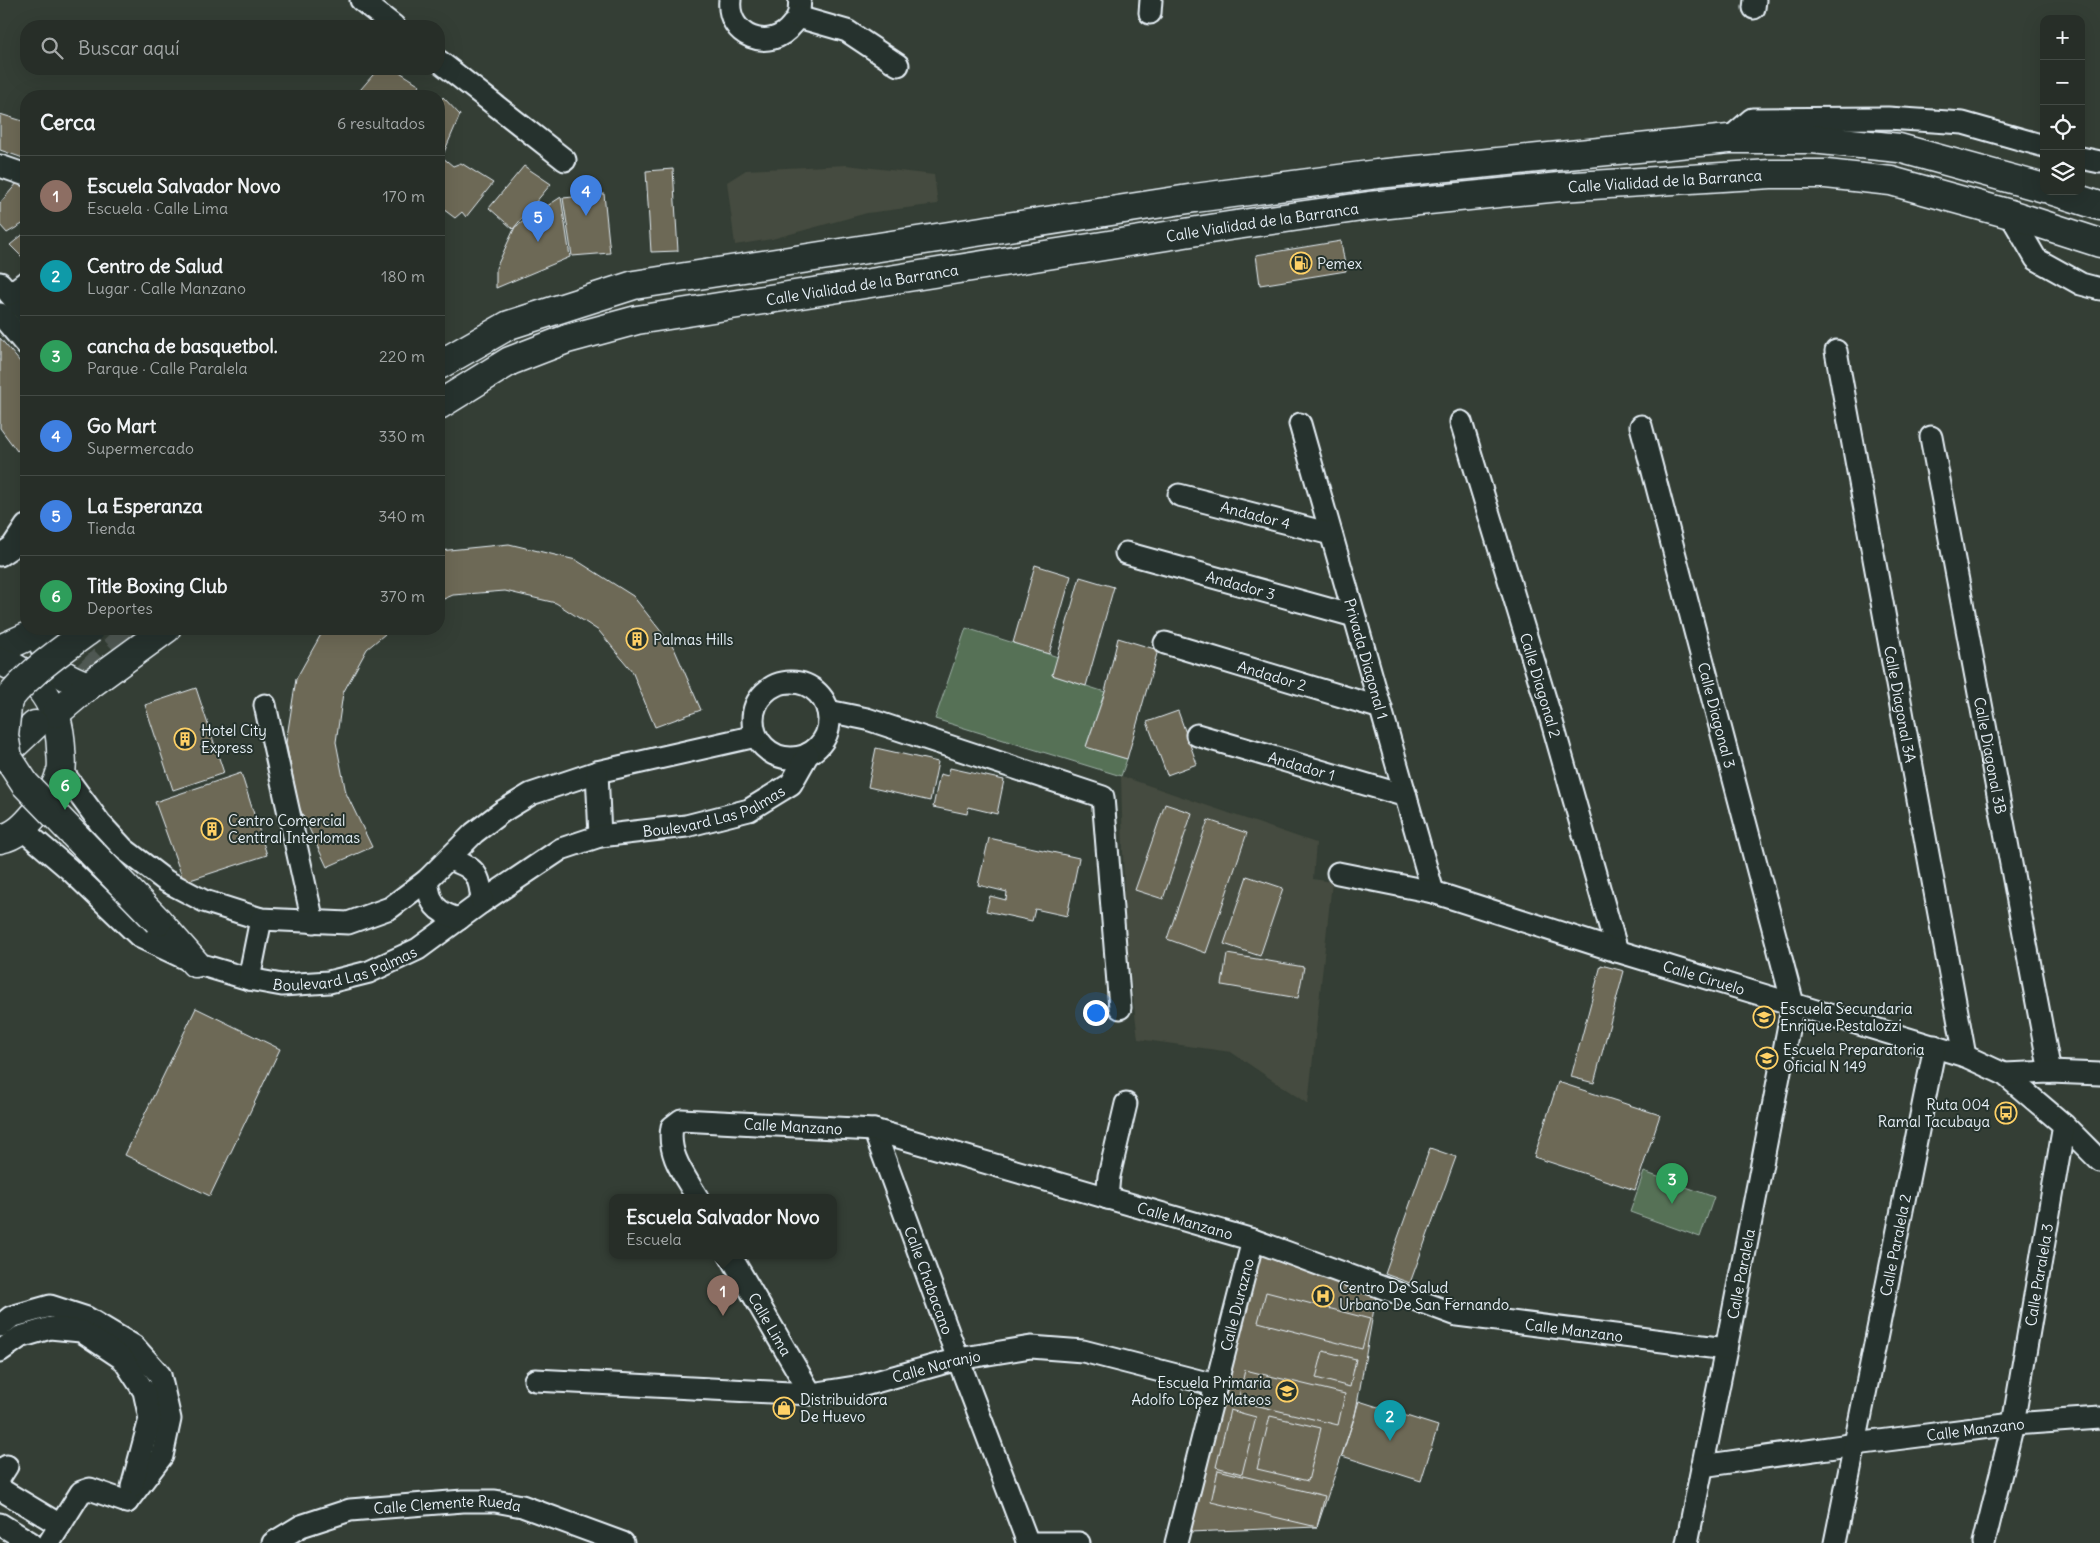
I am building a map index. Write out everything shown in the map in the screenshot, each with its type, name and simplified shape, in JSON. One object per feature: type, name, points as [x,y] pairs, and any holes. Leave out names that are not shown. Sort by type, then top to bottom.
[{"type":"main road","name":"Calle Vialidad de la Barranca","points":[[445,362],[509,325],[634,285],[1196,198],[1377,174],[1729,139],[1812,139],[1899,148],[2040,187]]},
{"type":"main road","name":"Calle Vialidad de la Barranca","points":[[445,401],[510,361],[567,339],[637,320],[1229,226],[1369,206],[1570,186],[1771,174],[1826,174],[1891,181],[2010,214],[2100,243]]},
{"type":"main road","points":[[2066,195],[2100,206]]},
{"type":"main road","points":[[0,649],[30,635]]},
{"type":"main road","points":[[43,635],[45,654],[52,666],[62,675],[88,686]]},
{"type":"main road","points":[[83,635],[37,670],[4,705],[4,735],[8,758],[20,777],[158,920],[195,964]]},
{"type":"main road","points":[[0,758],[88,686],[158,635]]},
{"type":"main road","points":[[0,661],[15,666],[39,686],[46,719],[60,741],[62,770],[46,802],[6,839]]},
{"type":"street","points":[[730,0],[729,10],[737,26],[751,38],[769,40],[786,33],[799,9],[847,31],[898,65]]},
{"type":"street","points":[[363,1],[387,20]]},
{"type":"street","points":[[445,66],[564,160]]},
{"type":"street","points":[[1729,139],[1752,119],[1888,118],[1962,122],[2040,145]]},
{"type":"street","points":[[2085,159],[2100,162]]},
{"type":"street","points":[[0,166],[20,173]]},
{"type":"street","points":[[2010,214],[2036,258],[2081,284],[2100,289]]},
{"type":"street","points":[[12,287],[20,302]]},
{"type":"street","points":[[0,314],[20,338]]},
{"type":"street","name":"Calle Diagonal 3A","points":[[1836,351],[1965,1056]]},
{"type":"street","name":"Calle Diagonal 2","points":[[1461,422],[1550,715],[1617,951]]},
{"type":"street","name":"Privada Diagonal 1","points":[[1300,424],[1433,892]]},
{"type":"street","name":"Calle Diagonal 3","points":[[1641,426],[1793,1004]]},
{"type":"street","name":"Calle Diagonal 3B","points":[[1931,437],[2050,1072]]},
{"type":"street","name":"Andador 4","points":[[1179,495],[1331,534]]},
{"type":"street","points":[[13,550],[20,537]]},
{"type":"street","name":"Andador 3","points":[[1126,553],[1354,616]]},
{"type":"street","name":"Andador 2","points":[[1166,644],[1381,708]]},
{"type":"street","points":[[797,682],[815,690],[823,699],[828,711],[829,724],[826,736],[808,754],[791,758],[773,754],[756,736],[753,724],[756,705],[768,690],[779,684],[797,682]]},
{"type":"street","points":[[265,705],[313,922]]},
{"type":"street","points":[[828,711],[867,719],[1103,797],[1120,1008]]},
{"type":"street","name":"Andador 1","points":[[1197,735],[1406,796]]},
{"type":"street","points":[[62,770],[100,823],[124,849],[166,881],[204,901],[261,919],[348,923],[390,908],[427,880],[474,834],[531,794],[597,772],[756,736]]},
{"type":"street","name":"Boulevard Las Palmas","points":[[6,839],[69,869],[140,936],[195,964],[249,979],[282,985],[329,982],[369,972],[418,950],[482,902],[561,849],[600,836],[686,826],[749,810],[791,784],[808,754]]},
{"type":"street","points":[[597,772],[600,836]]},
{"type":"street","points":[[69,869],[69,854],[75,840],[86,829],[100,823]]},
{"type":"street","points":[[449,858],[466,864],[480,880],[482,902]]},
{"type":"street","name":"Calle Ciruelo","points":[[1338,873],[1433,892],[1617,951],[1935,1046],[1965,1056],[2004,1074]]},
{"type":"street","points":[[427,880],[429,896],[442,914],[459,919]]},
{"type":"street","name":"Boulevard Las Palmas","points":[[249,979],[261,919]]},
{"type":"street","name":"Calle Paralela","points":[[1686,1543],[1793,1004]]},
{"type":"street","name":"Calle Paralela 2","points":[[1835,1543],[1935,1046]]},
{"type":"street","points":[[2004,1074],[2050,1072],[2100,1074]]},
{"type":"street","points":[[2004,1074],[2064,1125],[2100,1161]]},
{"type":"street","points":[[1107,1198],[1109,1176],[1126,1104]]},
{"type":"street","name":"Calle Manzano","points":[[695,1194],[674,1156],[670,1140],[672,1127],[681,1120],[874,1130],[1253,1240],[1457,1315],[1726,1349]]},
{"type":"street","name":"Calle Paralela 3","points":[[1984,1543],[2013,1424],[2064,1125]]},
{"type":"street","name":"Calle Chabacano","points":[[874,1130],[1027,1543]]},
{"type":"street","name":"Calle Durazno","points":[[1176,1543],[1253,1240]]},
{"type":"street","name":"Calle Lima","points":[[732,1259],[811,1394]]},
{"type":"street","points":[[0,1326],[11,1317],[50,1306],[87,1318],[134,1346],[160,1375],[170,1419],[162,1456],[127,1502]]},
{"type":"street","points":[[0,1351],[20,1337],[50,1328],[81,1331],[123,1359],[144,1391],[150,1419],[127,1502]]},
{"type":"street","name":"Calle Naranjo","points":[[535,1380],[811,1394],[861,1386],[958,1359],[1032,1347],[1083,1351],[1215,1385]]},
{"type":"street","name":"Calle Manzano","points":[[1702,1466],[2013,1424],[2100,1418]]},
{"type":"street","points":[[0,1489],[60,1525]]},
{"type":"street","points":[[49,1543],[81,1492],[90,1489],[127,1502]]},
{"type":"street","name":"Calle Clemente Rueda","points":[[273,1543],[301,1526],[350,1510],[479,1500],[522,1506],[623,1543]]},
{"type":"street","points":[[0,1524],[31,1543]]},
{"type":"street","points":[[1027,1543],[1079,1543]]},
{"type":"shaded area","points":[[846,165],[934,175],[938,204],[867,213],[772,239],[735,245],[727,182],[746,170]]},
{"type":"shaded area","points":[[1121,776],[1316,843],[1313,879],[1332,882],[1308,1104],[1231,1052],[1138,1039],[1125,929]]},
{"type":"green space","points":[[966,628],[1058,657],[1052,675],[1105,692],[1086,746],[1127,759],[1121,776],[935,719]]},
{"type":"green space","points":[[1644,1172],[1714,1197],[1700,1237],[1630,1212]]},
{"type":"building","points":[[373,75],[404,75],[420,85],[416,90],[360,90]]},
{"type":"building","points":[[445,99],[460,115],[445,150]]},
{"type":"building","points":[[0,114],[20,120],[20,157],[0,150]]},
{"type":"building","points":[[445,159],[453,166],[461,163],[493,183],[466,217],[462,212],[455,218],[445,210]]},
{"type":"building","points":[[524,166],[551,184],[513,229],[489,208]]},
{"type":"building","points":[[673,169],[678,251],[651,252],[646,171]]},
{"type":"building","points":[[18,182],[20,183],[20,225],[7,233],[0,225],[0,203]]},
{"type":"building","points":[[604,194],[610,253],[572,256],[563,198]]},
{"type":"building","points":[[561,197],[570,257],[496,288],[496,268],[515,227]]},
{"type":"building","points":[[20,237],[20,255],[10,245]]},
{"type":"building","name":"Pemex","points":[[1341,241],[1346,271],[1260,285],[1256,255]]},
{"type":"building","points":[[0,338],[20,362],[20,449],[17,451],[0,428]]},
{"type":"building","name":"Palmas Hills","points":[[509,544],[576,560],[633,596],[674,648],[701,710],[655,727],[632,671],[599,631],[556,603],[505,591],[453,595],[445,598],[445,550]]},
{"type":"building","points":[[1035,565],[1071,576],[1049,654],[1013,643]]},
{"type":"building","points":[[1080,577],[1114,587],[1086,686],[1052,675]]},
{"type":"building","points":[[321,635],[384,635],[367,649],[343,693],[336,742],[346,793],[372,847],[327,867],[299,807],[286,743],[296,679]]},
{"type":"building","points":[[1118,638],[1158,650],[1127,759],[1086,747],[1105,692]]},
{"type":"building","name":"Hotel City Express","points":[[196,688],[224,773],[173,790],[145,705]]},
{"type":"building","points":[[1178,711],[1197,764],[1167,775],[1147,722]]},
{"type":"building","points":[[876,748],[938,762],[930,801],[868,787]]},
{"type":"building","points":[[950,768],[1004,780],[997,814],[968,807],[967,814],[933,807],[940,774],[948,776]]},
{"type":"building","name":"Centro Comercial Centtral Interlomas","points":[[241,773],[267,855],[184,882],[155,802]]},
{"type":"building","points":[[1165,804],[1192,813],[1163,899],[1135,890]]},
{"type":"building","points":[[1208,820],[1247,833],[1206,953],[1167,939]]},
{"type":"building","points":[[989,838],[1079,858],[1067,916],[1035,909],[1032,921],[986,911],[990,896],[1006,900],[1007,892],[978,885]]},
{"type":"building","points":[[1247,876],[1283,888],[1260,956],[1224,944]]},
{"type":"building","points":[[1227,954],[1304,967],[1298,998],[1222,985]]},
{"type":"building","points":[[1601,965],[1624,971],[1594,1083],[1571,1077]]},
{"type":"building","points":[[196,1008],[280,1049],[210,1196],[125,1155]]},
{"type":"building","points":[[1558,1082],[1660,1115],[1635,1190],[1534,1157]]},
{"type":"building","points":[[1430,1148],[1456,1157],[1410,1283],[1385,1274]]},
{"type":"building","name":"Escuela Primaria Adolfo López Mateos","points":[[1253,1240],[1378,1286],[1355,1416],[1317,1527],[1189,1532]]},
{"type":"building","points":[[1266,1292],[1370,1319],[1362,1349],[1258,1322]]},
{"type":"building","points":[[1323,1351],[1356,1359],[1350,1387],[1316,1378]]},
{"type":"building","points":[[1245,1370],[1345,1394],[1338,1425],[1238,1401]]},
{"type":"building","points":[[1359,1401],[1438,1426],[1421,1481],[1342,1456]]},
{"type":"building","points":[[1230,1410],[1256,1417],[1242,1474],[1216,1467]]},
{"type":"building","points":[[1270,1416],[1321,1428],[1308,1481],[1257,1469]]},
{"type":"building","points":[[1218,1470],[1325,1496],[1317,1527],[1211,1502]]},
{"type":"tunnel","points":[[83,679],[129,635]]},
{"type":"place","name":"Go Mart","points":[[586,216]]},
{"type":"place","name":"La Esperanza","points":[[538,242]]},
{"type":"place","name":"Pemex","points":[[1301,263]]},
{"type":"place","name":"Palmas Hills","points":[[637,639]]},
{"type":"place","name":"Hotel City Express","points":[[185,739]]},
{"type":"place","name":"Title Boxing Club","points":[[65,810]]},
{"type":"place","name":"Centro Comercial Centtral Interlomas","points":[[212,829]]},
{"type":"place","name":"Escuela Secundaria Enrique Pestalozzi","points":[[1764,1017]]},
{"type":"place","name":"Escuela Preparatoria Oficial N 149","points":[[1767,1058]]},
{"type":"place","name":"Ruta 004 Ramal Tacubaya","points":[[2006,1113]]},
{"type":"place","name":"cancha de basquetbol.","points":[[1672,1204]]},
{"type":"place","name":"Centro De Salud Urbano De San Fernando","points":[[1323,1296]]},
{"type":"place","name":"Escuela Salvador Novo","points":[[723,1316]]},
{"type":"place","name":"Escuela Primaria Adolfo López Mateos","points":[[1287,1391]]},
{"type":"place","name":"Distribuidora De Huevo","points":[[784,1408]]},
{"type":"place","name":"Centro de Salud","points":[[1390,1441]]}]
